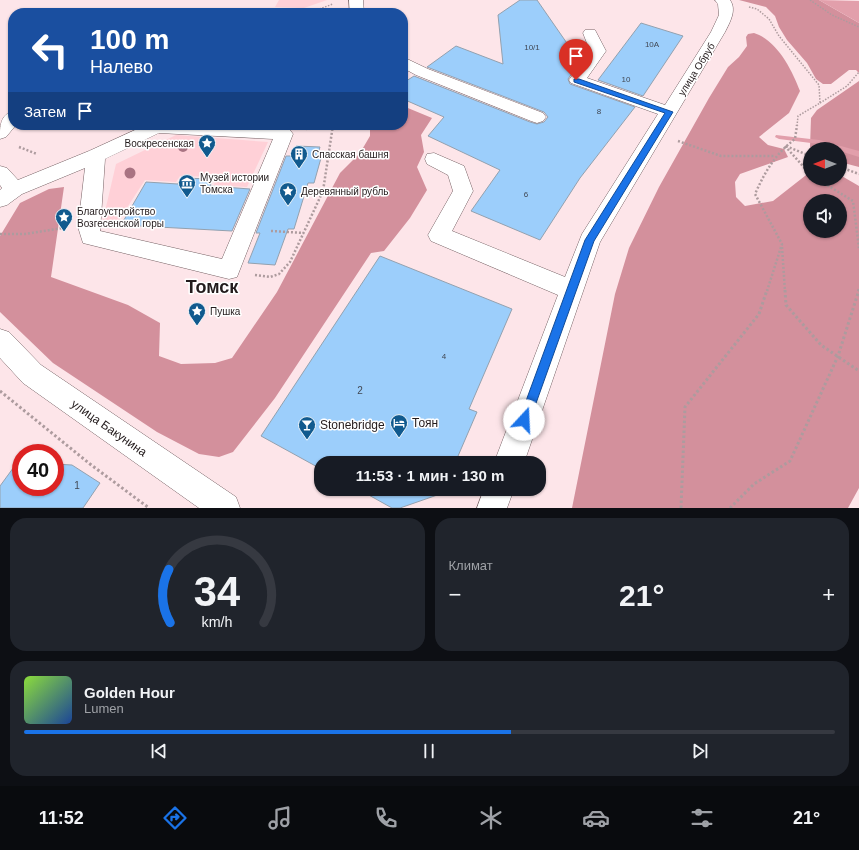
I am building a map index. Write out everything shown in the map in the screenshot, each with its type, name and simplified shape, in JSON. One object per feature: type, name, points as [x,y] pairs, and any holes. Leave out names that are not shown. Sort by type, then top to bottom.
[{"type":"street","name":"улица Обруб","points":[[512,456],[590,240],[718,32],[726,15],[723,1]]},
{"type":"street","points":[[590,33],[598,51],[576,80],[669,112]]},
{"type":"street","points":[[408,65],[422,72],[536,118]]},
{"type":"street","points":[[0,133],[8,123]]},
{"type":"street","points":[[0,173],[8,194],[59,170],[96,156],[151,130]]},
{"type":"street","points":[[96,156],[89,227],[91,237],[228,270],[284,134],[211,130]]},
{"type":"street","points":[[434,159],[457,171],[463,191],[439,235],[572,290]]},
{"type":"street","name":"улица Бакунина","points":[[0,340],[32,374],[225,508]]},
{"type":"street","points":[[492,508],[496,496]]},
{"type":"path","points":[[810,0],[832,15],[859,27]]},
{"type":"path","points":[[723,1],[757,9],[769,19],[779,36],[818,86],[820,103]]},
{"type":"path","points":[[322,8],[338,2]]},
{"type":"path","points":[[859,72],[847,86],[798,116],[796,139],[785,146],[775,156],[768,166],[755,194],[782,244],[786,305],[821,345],[859,371]]},
{"type":"path","points":[[228,270],[270,277],[285,270],[324,191],[332,130]]},
{"type":"path","points":[[678,141],[721,156],[775,156]]},
{"type":"path","points":[[15,146],[46,158],[59,170]]},
{"type":"path","points":[[785,146],[803,153]]},
{"type":"path","points":[[785,146],[803,166]]},
{"type":"path","points":[[847,170],[859,174]]},
{"type":"path","points":[[829,186],[852,200],[859,248]]},
{"type":"path","points":[[0,234],[25,234],[68,228],[89,227]]},
{"type":"path","points":[[681,508],[685,407],[759,314],[782,244]]},
{"type":"path","points":[[730,508],[754,484],[790,461],[838,356],[859,289]]},
{"type":"path","points":[[0,391],[90,464],[149,508]]},
{"type":"shaded area","points":[[279,0],[327,0],[304,8],[275,7]]},
{"type":"shaded area","points":[[739,0],[819,0],[859,23],[859,73],[856,70],[849,70],[831,84],[823,84],[816,79],[807,63],[787,40],[779,27],[775,16],[766,7]]},
{"type":"shaded area","points":[[819,0],[859,1],[859,23],[854,20]]},
{"type":"shaded area","points":[[754,33],[770,42],[777,49],[793,74],[800,91],[789,113],[759,137],[768,145],[784,149],[788,157],[740,174],[735,182],[736,197],[745,206],[773,201],[803,177],[803,186],[847,186],[847,179],[859,186],[859,488],[848,508],[572,508],[615,294],[629,248],[659,187],[709,98],[728,67],[739,57],[747,46],[746,37],[748,34]]},
{"type":"shaded area","points":[[859,81],[859,167],[847,164],[847,142],[810,142],[811,118],[817,110]]},
{"type":"shaded area","points":[[408,108],[432,118],[421,135],[424,152],[417,167],[427,190],[410,218],[384,251],[371,253],[275,398],[233,452],[219,457],[199,454],[157,432],[53,363],[0,312],[0,236],[20,203],[49,189],[64,187],[51,277],[128,305],[160,323],[159,356],[181,364],[215,363],[232,358],[277,292],[340,173],[360,153],[370,136],[370,130],[408,130]]},
{"type":"shaded area","points":[[176,135],[268,142],[247,187],[214,185],[217,177],[180,176],[176,182],[145,180],[119,220],[103,220],[116,164]]},
{"type":"building","points":[[520,0],[537,0],[580,62],[568,79],[570,84],[635,107],[580,178],[540,240],[471,211],[500,170],[428,136],[444,117],[408,101],[408,80],[414,76],[530,122],[537,124],[544,122],[548,117],[544,112],[427,67],[456,46],[503,64],[498,15]]},
{"type":"building","points":[[641,23],[683,36],[643,96],[598,80]]},
{"type":"building","points":[[296,146],[320,147],[317,157],[321,158],[314,183],[308,183],[294,229],[288,229],[275,265],[248,263],[260,233],[256,233],[286,156],[292,156]]},
{"type":"building","name":"Музей истории Томска","points":[[181,178],[213,179],[210,186],[250,189],[232,231],[121,225],[146,182],[178,184]]},
{"type":"building","points":[[380,256],[512,309],[469,409],[477,412],[458,456],[314,456],[314,465],[261,436]]},
{"type":"building","points":[[64,465],[72,465],[100,483],[83,508],[0,508],[0,486],[12,470],[12,496],[64,496]]},
{"type":"building","points":[[371,496],[434,496],[400,508],[392,508]]},
{"type":"waterway","points":[[779,137],[819,142],[859,154]]},
{"type":"place","name":"Воскресенская","points":[[207,158]]},
{"type":"place","name":"Спасская башня","points":[[299,169]]},
{"type":"place","name":"Музей истории Томска","points":[[187,198]]},
{"type":"place","name":"Деревянный рубль","points":[[288,206]]},
{"type":"place","name":"Благоустройство Возгесенской горы","points":[[64,232]]},
{"type":"place","name":"Пушка","points":[[197,326]]},
{"type":"place","name":"Тоян","points":[[399,438]]},
{"type":"place","name":"Stonebridge","points":[[307,440]]},
{"type":"district","name":"Томск","points":[[212,287]]},
{"type":"route","points":[[524,420],[590,240],[669,112],[576,80]]}]
